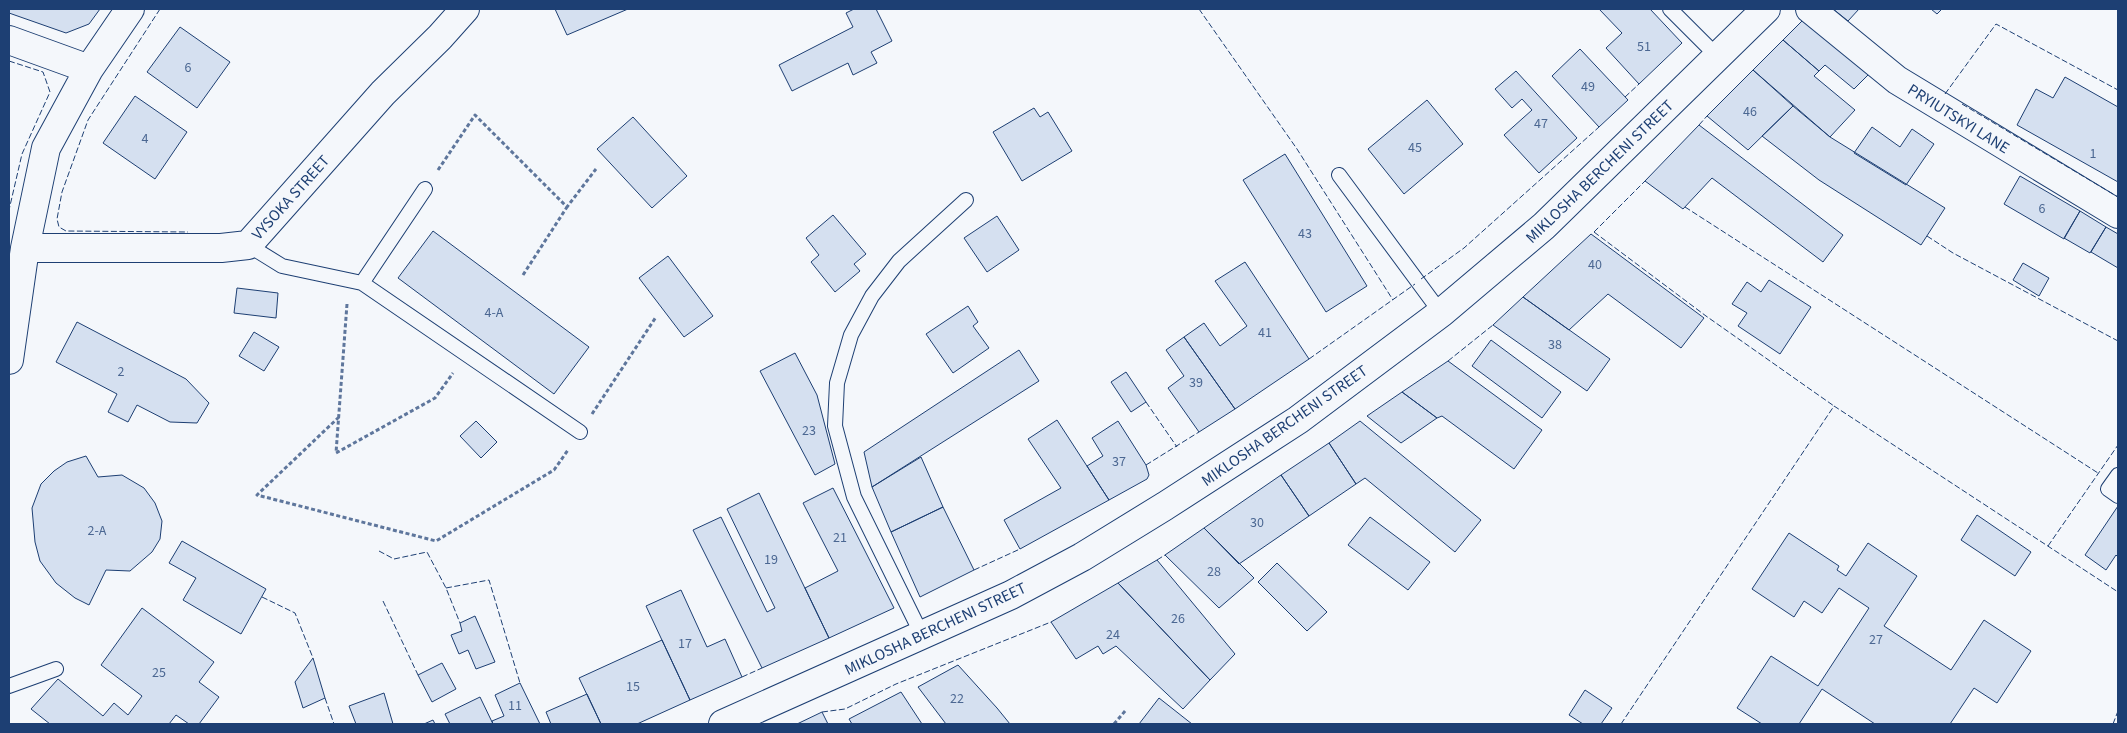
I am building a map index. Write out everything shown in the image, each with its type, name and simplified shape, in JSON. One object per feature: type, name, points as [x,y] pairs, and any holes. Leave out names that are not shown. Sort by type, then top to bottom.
[{"type":"street","points":[[9,360],[25,248],[46,148],[90,68],[130,9]]},
{"type":"street","name":"VYSOKA STREET","points":[[25,248],[221,248],[248,245],[384,93],[465,9]]},
{"type":"street","name":"MIKLOSHA BERCHENI STREET","points":[[724,724],[1011,595],[1082,557],[1298,420],[1441,313],[1544,226],[1766,9]]},
{"type":"street","name":"PRYIUTSKYI LANE","points":[[1810,9],[1896,80],[2118,214]]},
{"type":"street","points":[[9,40],[90,68]]},
{"type":"lane","points":[[1670,9],[1718,57]]},
{"type":"lane","points":[[1339,175],[1441,313]]},
{"type":"lane","points":[[362,283],[425,189]]},
{"type":"lane","points":[[922,635],[854,497],[835,426],[838,383],[851,334],[872,296],[899,261],[966,200]]},
{"type":"lane","points":[[248,245],[282,266],[362,283],[580,432]]},
{"type":"lane","points":[[2118,474],[2108,489],[2118,496]]},
{"type":"lane","points":[[9,686],[56,669]]},
{"type":"path","points":[[425,189],[475,115],[568,207]]},
{"type":"path","points":[[523,275],[568,207],[596,169]]},
{"type":"path","points":[[362,283],[346,306],[336,453],[435,398],[466,354]]},
{"type":"path","points":[[339,417],[257,496],[436,541],[554,470],[656,316]]},
{"type":"path","points":[[1114,724],[1126,710]]},
{"type":"building","points":[[9,9],[100,9],[89,24],[66,33],[9,13]]},
{"type":"building","points":[[555,9],[628,9],[567,35]]},
{"type":"building","points":[[854,9],[876,9],[892,41],[871,52],[877,63],[853,75],[848,63],[792,91],[779,65],[853,27],[846,13]]},
{"type":"building","points":[[1599,9],[1650,9],[1682,43],[1639,84],[1606,48],[1622,33]]},
{"type":"building","points":[[1833,9],[1859,9],[1848,21]]},
{"type":"building","points":[[1931,9],[1942,9],[1937,14]]},
{"type":"building","points":[[1804,19],[1869,74],[1854,89],[1825,65],[1819,71],[1783,40]]},
{"type":"building","points":[[180,27],[230,62],[197,108],[147,72]]},
{"type":"building","points":[[1783,40],[1819,71],[1814,76],[1855,110],[1830,137],[1753,70]]},
{"type":"building","points":[[1580,49],[1628,100],[1599,127],[1552,76]]},
{"type":"building","points":[[1753,70],[1793,106],[1748,150],[1707,116]]},
{"type":"building","points":[[1516,71],[1577,138],[1539,173],[1504,135],[1532,110],[1522,99],[1512,108],[1495,89]]},
{"type":"building","points":[[2065,77],[2118,107],[2118,182],[2017,125],[2036,89],[2053,98]]},
{"type":"building","points":[[135,96],[187,132],[155,179],[103,143]]},
{"type":"building","points":[[1427,100],[1463,144],[1404,194],[1368,149]]},
{"type":"building","points":[[1793,106],[1830,137],[1945,208],[1921,245],[1819,180],[1762,136]]},
{"type":"building","points":[[1034,108],[1040,117],[1048,112],[1072,151],[1022,181],[993,132]]},
{"type":"building","points":[[633,117],[687,176],[652,208],[597,149]]},
{"type":"building","points":[[1699,125],[1843,235],[1823,262],[1712,178],[1683,209],[1645,181]]},
{"type":"building","points":[[1872,127],[1900,147],[1912,129],[1934,144],[1906,185],[1854,153]]},
{"type":"building","points":[[1285,154],[1367,286],[1326,312],[1243,180]]},
{"type":"building","points":[[2020,176],[2080,211],[2064,239],[2004,204]]},
{"type":"building","points":[[2080,211],[2106,227],[2090,253],[2064,238]]},
{"type":"building","points":[[833,215],[866,254],[854,264],[860,271],[835,292],[811,262],[819,255],[806,238]]},
{"type":"building","points":[[997,216],[1019,250],[987,272],[964,238]]},
{"type":"building","points":[[2106,227],[2118,234],[2118,268],[2091,252]]},
{"type":"building","points":[[433,231],[589,347],[554,394],[398,278]]},
{"type":"building","points":[[1591,234],[1704,318],[1681,348],[1608,294],[1569,330],[1523,297]]},
{"type":"building","points":[[668,256],[713,316],[684,337],[639,278]]},
{"type":"building","points":[[1245,262],[1309,359],[1235,409],[1184,337],[1204,323],[1220,346],[1247,326],[1215,281]]},
{"type":"building","points":[[2023,263],[2049,278],[2039,296],[2013,280]]},
{"type":"building","points":[[1769,280],[1811,307],[1780,354],[1738,326],[1747,313],[1732,304],[1747,282],[1761,292]]},
{"type":"building","points":[[237,288],[278,293],[276,318],[234,313]]},
{"type":"building","points":[[1523,297],[1610,359],[1587,391],[1493,325]]},
{"type":"building","points":[[968,306],[978,322],[973,326],[989,348],[953,373],[926,334]]},
{"type":"building","points":[[77,322],[186,379],[209,403],[197,423],[170,422],[137,405],[128,422],[108,412],[117,394],[56,362]]},
{"type":"building","points":[[254,332],[279,347],[264,371],[239,356]]},
{"type":"building","points":[[1184,337],[1235,409],[1199,432],[1168,388],[1184,376],[1166,350]]},
{"type":"building","points":[[1491,340],[1561,392],[1542,418],[1472,366]]},
{"type":"building","points":[[1019,350],[1039,381],[872,487],[864,452]]},
{"type":"building","points":[[795,353],[817,395],[835,464],[815,475],[760,371]]},
{"type":"building","points":[[1448,361],[1542,430],[1514,469],[1442,416],[1437,418],[1402,392]]},
{"type":"building","points":[[1126,372],[1146,402],[1131,412],[1111,382]]},
{"type":"building","points":[[1402,392],[1437,418],[1401,443],[1367,416]]},
{"type":"building","points":[[1057,420],[1109,500],[1020,549],[1004,520],[1061,488],[1028,439]]},
{"type":"building","points":[[476,421],[497,442],[481,458],[460,436]]},
{"type":"building","points":[[1118,421],[1146,465],[1149,475],[1147,479],[1109,500],[1087,466],[1103,456],[1092,438]]},
{"type":"building","points":[[1360,421],[1481,520],[1455,552],[1365,478],[1356,484],[1329,443]]},
{"type":"building","points":[[1329,443],[1356,484],[1309,516],[1281,475]]},
{"type":"building","points":[[86,456],[98,477],[122,475],[144,488],[155,503],[162,521],[160,539],[152,552],[130,571],[106,570],[89,605],[75,598],[56,583],[40,561],[35,542],[32,508],[41,484],[54,471],[67,462]]},
{"type":"building","points":[[921,457],[943,507],[891,532],[872,487]]},
{"type":"building","points":[[1281,475],[1309,516],[1239,564],[1204,528]]},
{"type":"building","points":[[833,488],[894,608],[829,638],[805,588],[838,571],[803,503]]},
{"type":"building","points":[[759,493],[829,638],[762,668],[693,530],[721,517],[767,612],[775,608],[727,509]]},
{"type":"building","points":[[2118,506],[2118,557],[2116,555],[2106,570],[2085,555]]},
{"type":"building","points":[[943,507],[974,570],[920,597],[891,532]]},
{"type":"building","points":[[1977,515],[2031,552],[2015,576],[1961,540]]},
{"type":"building","points":[[1370,517],[1430,562],[1408,590],[1348,545]]},
{"type":"building","points":[[1204,528],[1254,578],[1219,608],[1165,555]]},
{"type":"building","points":[[1789,533],[1839,566],[1837,570],[1846,576],[1868,543],[1917,576],[1884,626],[1951,670],[1984,620],[2031,651],[1997,703],[1974,688],[1950,724],[1875,724],[1822,689],[1799,724],[1762,724],[1737,708],[1771,656],[1818,686],[1869,608],[1839,588],[1822,613],[1804,601],[1794,617],[1752,589]]},
{"type":"building","points":[[182,541],[266,589],[241,634],[183,600],[196,578],[169,563]]},
{"type":"building","points":[[1157,560],[1235,654],[1210,680],[1118,583]]},
{"type":"building","points":[[1277,563],[1327,612],[1307,631],[1258,582]]},
{"type":"building","points":[[1118,583],[1210,680],[1183,709],[1116,646],[1103,654],[1098,646],[1076,659],[1051,622]]},
{"type":"building","points":[[681,590],[707,647],[725,639],[742,677],[690,700],[646,606]]},
{"type":"building","points":[[142,608],[214,662],[199,682],[219,697],[199,724],[189,724],[176,715],[169,724],[50,724],[31,709],[58,679],[103,716],[114,703],[128,715],[142,696],[101,665]]},
{"type":"building","points":[[475,616],[495,662],[476,669],[468,650],[459,654],[451,635],[462,631],[460,623]]},
{"type":"building","points":[[662,640],[690,700],[637,724],[601,724],[579,678]]},
{"type":"building","points":[[313,658],[325,698],[303,708],[295,682]]},
{"type":"building","points":[[442,663],[456,689],[432,702],[418,675]]},
{"type":"building","points":[[958,665],[1010,724],[946,724],[918,687]]},
{"type":"building","points":[[520,683],[540,724],[493,724],[492,721],[504,716],[495,695]]},
{"type":"building","points":[[1585,690],[1612,708],[1601,724],[1583,724],[1569,715]]},
{"type":"building","points":[[901,692],[922,724],[852,724],[849,719]]},
{"type":"building","points":[[384,693],[393,724],[356,724],[349,706]]},
{"type":"building","points":[[587,694],[601,724],[551,724],[546,712]]},
{"type":"building","points":[[480,697],[493,724],[450,724],[445,714]]},
{"type":"building","points":[[1159,698],[1192,724],[1139,724]]},
{"type":"building","points":[[822,712],[828,724],[797,724]]},
{"type":"building","points":[[433,720],[435,724],[424,724]]},
{"type":"fence","points":[[160,9],[88,120],[62,192],[57,219],[59,227],[66,231],[188,232]]},
{"type":"fence","points":[[1199,9],[1297,149],[1393,300]]},
{"type":"fence","points":[[1945,94],[1996,24],[2118,90]]},
{"type":"fence","points":[[9,61],[43,72],[50,92],[22,154],[9,210]]},
{"type":"fence","points":[[1625,97],[1639,84]]},
{"type":"fence","points":[[1962,104],[2118,197]]},
{"type":"fence","points":[[1699,125],[1707,116]]},
{"type":"fence","points":[[1421,279],[1464,248],[1599,127]]},
{"type":"fence","points":[[1594,232],[1645,181]]},
{"type":"fence","points":[[1685,207],[2098,473]]},
{"type":"fence","points":[[1594,232],[1706,316],[1834,406]]},
{"type":"fence","points":[[1927,236],[1953,253],[2118,341]]},
{"type":"fence","points":[[1309,359],[1415,284]]},
{"type":"fence","points":[[1448,361],[1493,325]]},
{"type":"fence","points":[[1146,402],[1177,447]]},
{"type":"fence","points":[[1621,724],[1834,406],[2118,592]]},
{"type":"fence","points":[[1146,465],[1199,432]]},
{"type":"fence","points":[[2048,546],[2118,445]]},
{"type":"fence","points":[[974,570],[1020,549]]},
{"type":"fence","points":[[379,551],[394,559],[427,552],[446,588],[460,623]]},
{"type":"fence","points":[[1157,560],[1165,555]]},
{"type":"fence","points":[[446,588],[489,580],[520,683]]},
{"type":"fence","points":[[262,597],[295,613],[313,658]]},
{"type":"fence","points":[[383,601],[418,675]]},
{"type":"fence","points":[[822,712],[845,709],[896,684],[1051,622]]},
{"type":"fence","points":[[742,677],[762,668]]},
{"type":"fence","points":[[325,698],[334,724]]},
{"type":"fence","points":[[2113,724],[2118,711]]}]
